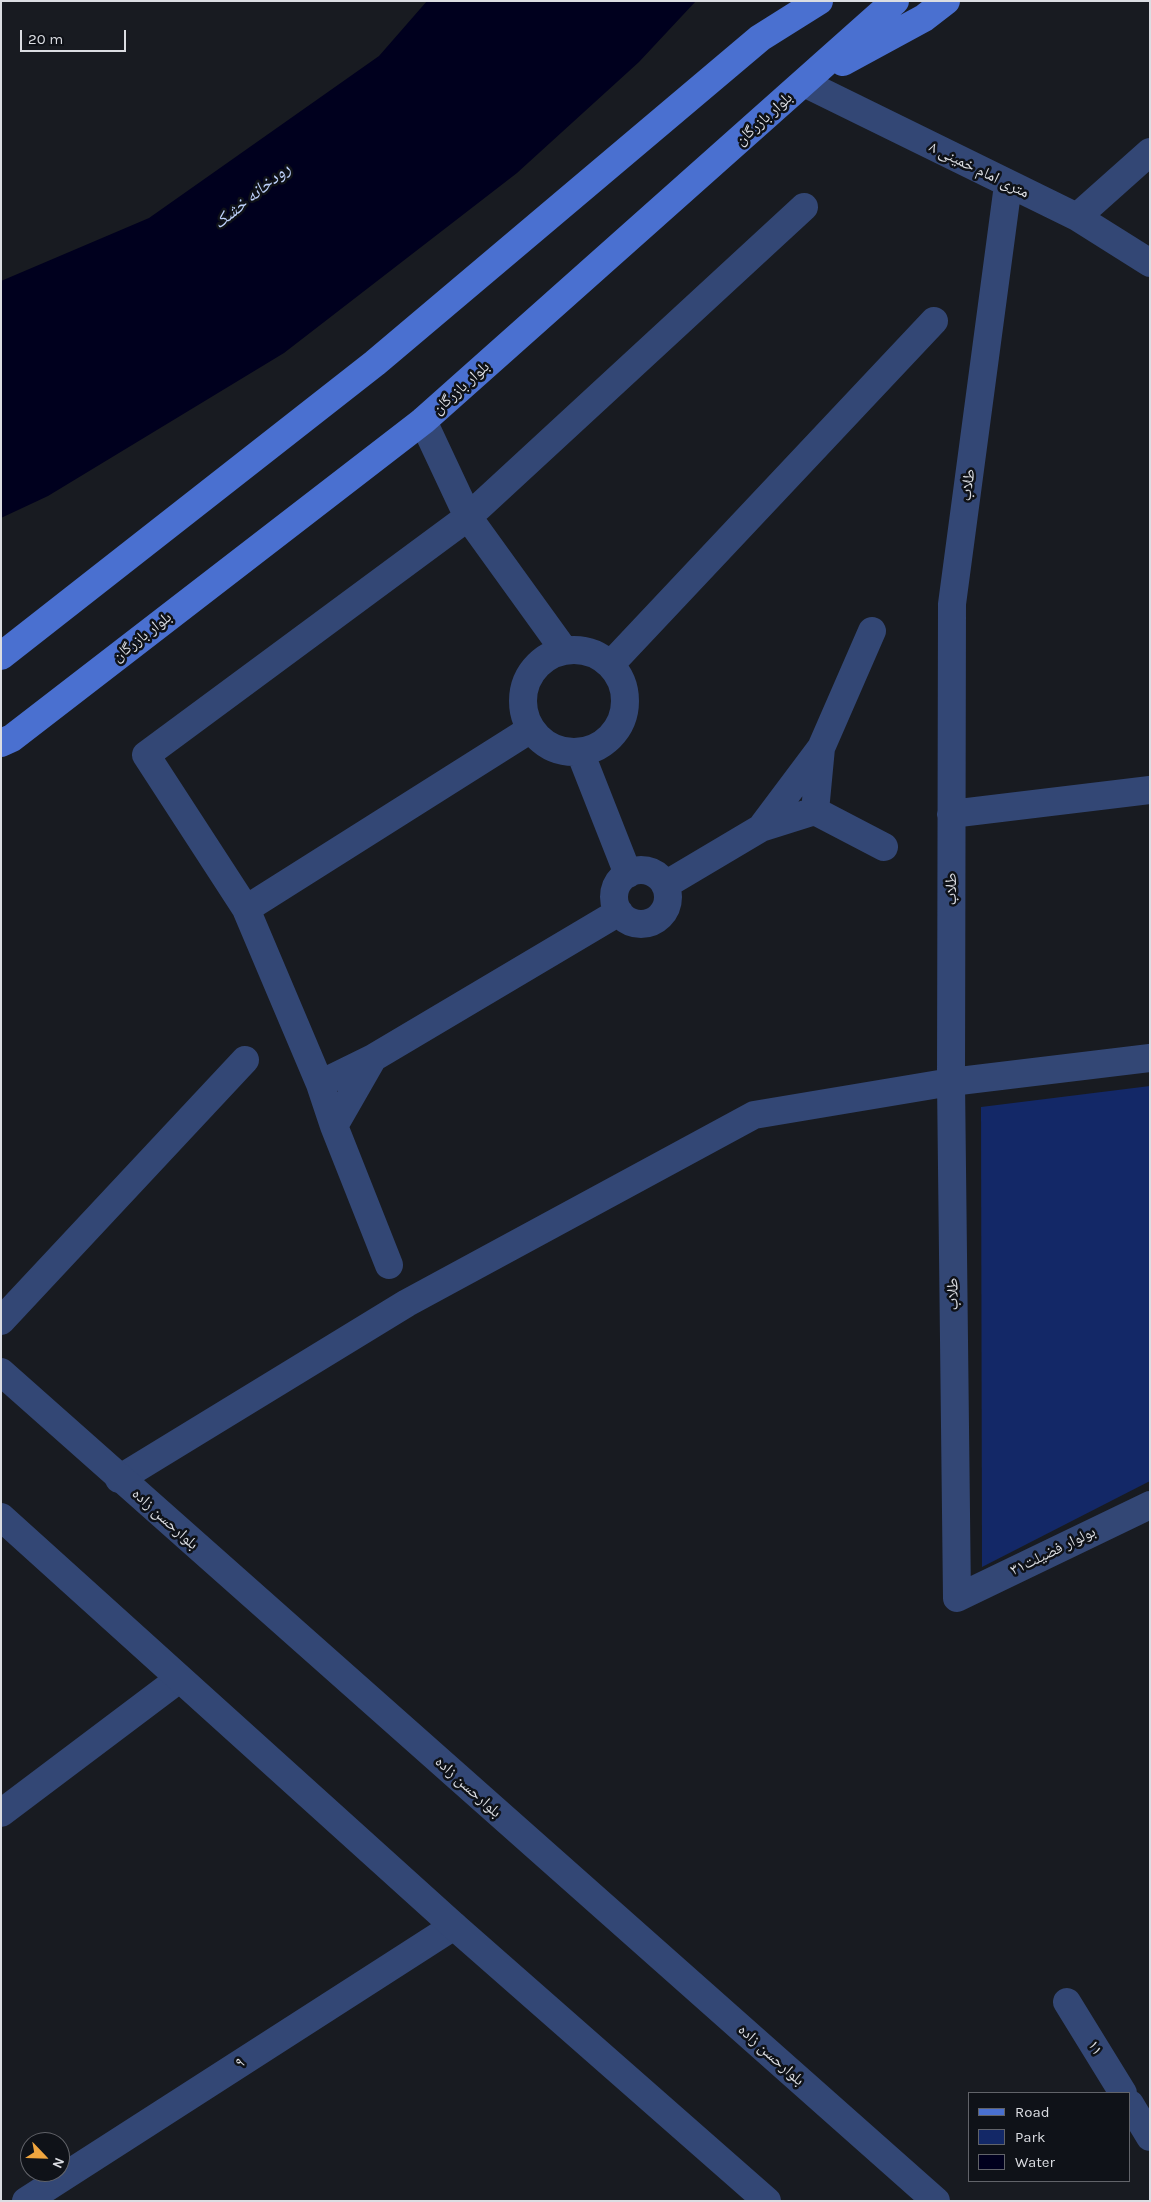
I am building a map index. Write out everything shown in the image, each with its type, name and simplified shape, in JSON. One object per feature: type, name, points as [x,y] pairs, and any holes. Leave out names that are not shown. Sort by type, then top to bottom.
[{"type":"main road","points":[[1,656],[375,363],[805,1]]},
{"type":"main road","points":[[760,38],[819,1]]},
{"type":"main road","name":"بلوار بازرگان","points":[[1,743],[12,738],[423,421],[895,1]]},
{"type":"main road","points":[[804,83],[924,18],[946,1]]},
{"type":"street","name":"۸ متری امام خمینی","points":[[804,83],[1077,217],[1150,263]]},
{"type":"street","points":[[1077,217],[1150,152]]},
{"type":"street","name":"طلاب","points":[[957,1598],[951,1082],[952,604],[1008,184]]},
{"type":"street","points":[[389,1265],[334,1126],[320,1084],[246,909],[146,755],[468,516],[804,207]]},
{"type":"street","points":[[611,664],[934,321]]},
{"type":"street","points":[[423,421],[468,516],[564,650]]},
{"type":"street","points":[[761,828],[821,748],[872,631]]},
{"type":"street","points":[[564,650],[581,650],[597,654],[611,664],[620,677],[626,693],[625,710],[619,725],[609,738],[596,748],[580,752],[565,752],[540,740],[531,729],[524,714],[523,696],[526,680],[536,666],[549,655],[564,650]]},
{"type":"street","points":[[246,909],[531,729]]},
{"type":"street","points":[[815,811],[821,748]]},
{"type":"street","points":[[580,752],[628,874]]},
{"type":"street","points":[[951,814],[1150,790]]},
{"type":"street","points":[[665,885],[761,828],[815,811],[884,847]]},
{"type":"street","points":[[645,870],[653,873],[665,885],[668,902],[659,918],[651,923],[633,923],[625,919],[615,904],[617,886],[628,874],[645,870]]},
{"type":"street","points":[[320,1084],[373,1058],[619,912]]},
{"type":"street","points":[[334,1126],[373,1058]]},
{"type":"street","points":[[119,1478],[406,1303],[754,1116],[951,1082],[1150,1058]]},
{"type":"street","points":[[1,1321],[246,1060]]},
{"type":"street","name":"بلوارحسن زاده","points":[[1,1372],[936,2201]]},
{"type":"street","name":"بولوار فضیلت۳۱","points":[[957,1598],[1150,1504]]},
{"type":"street","points":[[2,1518],[178,1679],[454,1926],[767,2201]]},
{"type":"street","points":[[1,1813],[178,1679]]},
{"type":"street","name":"۹","points":[[26,2201],[454,1926]]},
{"type":"street","name":"۱۱","points":[[1067,2002],[1122,2092]]},
{"type":"street","points":[[1131,2106],[1150,2137]]},
{"type":"green space","points":[[1150,1086],[1150,1481],[982,1567],[981,1107]]},
{"type":"water","name":"رودخانه خشک","points":[[427,1],[696,1],[639,62],[517,173],[284,353],[48,496],[1,518],[1,281],[149,218],[379,56]]}]
